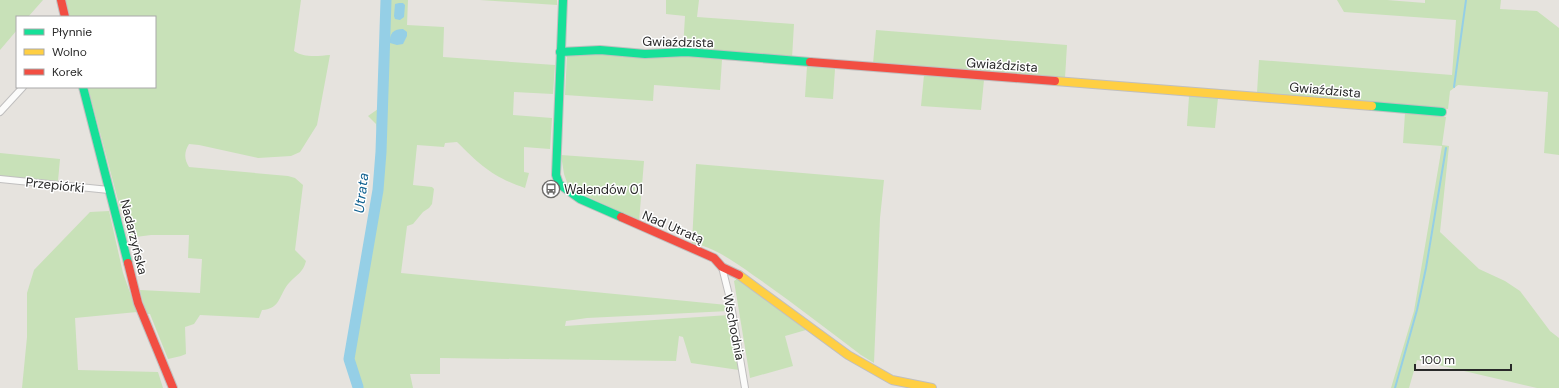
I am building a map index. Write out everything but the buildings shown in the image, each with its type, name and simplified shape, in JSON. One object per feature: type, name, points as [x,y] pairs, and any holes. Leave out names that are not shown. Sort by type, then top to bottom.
[{"type":"street","points":[[61,0],[65,16]]},
{"type":"street","name":"Nad Utratą","points":[[563,0],[556,174],[559,184],[580,199],[629,222],[714,258],[722,267],[739,275],[848,355],[892,380],[932,388]]},
{"type":"street","name":"Gwiaździsta","points":[[560,52],[600,50],[645,54],[686,52],[1442,112]]},
{"type":"street","points":[[0,112],[22,88]]},
{"type":"street","name":"Nadarzyńska","points":[[83,88],[138,302],[174,388]]},
{"type":"street","name":"Przepiórki","points":[[0,179],[109,190]]},
{"type":"street","name":"Wschodnia","points":[[722,267],[730,299],[746,388]]},
{"type":"green space","points":[[0,0],[43,0],[29,16],[16,16],[16,31],[0,50]]},
{"type":"green space","points":[[65,0],[301,0],[294,51],[307,56],[330,55],[317,125],[300,152],[291,156],[258,158],[199,145],[189,144],[187,147],[185,156],[189,167],[288,176],[295,178],[303,185],[295,250],[306,261],[301,271],[289,283],[276,304],[273,307],[262,310],[259,318],[200,315],[194,324],[185,327],[186,354],[181,356],[168,359],[150,314],[146,314],[140,290],[200,293],[202,259],[188,258],[189,235],[151,235],[128,238],[88,88],[156,88],[156,16],[70,16]]},
{"type":"green space","points":[[383,0],[408,0],[407,25],[444,27],[443,57],[555,65],[553,94],[514,92],[513,115],[552,118],[550,149],[524,147],[524,172],[529,173],[525,188],[504,180],[488,170],[457,142],[445,143],[444,147],[417,145],[413,185],[432,187],[434,189],[432,204],[413,224],[407,226],[401,273],[727,305],[729,311],[587,318],[566,321],[565,326],[729,315],[739,370],[691,363],[683,337],[679,336],[676,361],[440,358],[440,374],[410,374],[413,388],[356,388],[347,359],[375,190],[378,138],[376,124],[368,116],[378,109]]},
{"type":"green space","points":[[480,0],[557,0],[557,5]]},
{"type":"green space","points":[[666,0],[699,0],[697,17],[794,24],[792,58],[683,49],[685,16],[666,14]]},
{"type":"green space","points":[[1337,0],[1387,0],[1425,3],[1425,0],[1501,0],[1500,9],[1537,11],[1559,28],[1559,155],[1544,153],[1548,92],[1458,85],[1450,91],[1448,109],[1257,93],[1259,60],[1452,75],[1456,20],[1344,12]]},
{"type":"green space","points":[[876,30],[1067,45],[1065,78],[873,64]]},
{"type":"green space","points":[[582,53],[693,56],[722,60],[720,90],[654,85],[653,101],[565,95],[567,55]]},
{"type":"green space","points":[[807,66],[835,69],[833,99],[805,97]]},
{"type":"green space","points":[[924,75],[984,80],[981,110],[921,106]]},
{"type":"green space","points":[[1189,96],[1218,98],[1215,128],[1187,126]]},
{"type":"green space","points":[[1405,113],[1446,117],[1442,145],[1449,146],[1440,232],[1479,269],[1505,281],[1520,291],[1550,331],[1559,338],[1559,388],[1537,388],[1417,360],[1409,388],[1391,388],[1414,311],[1442,146],[1403,143]]},
{"type":"green space","points":[[0,153],[60,159],[58,181],[0,176]]},
{"type":"green space","points":[[561,155],[644,161],[639,222],[569,188],[564,174]]},
{"type":"green space","points":[[696,164],[884,180],[880,218],[874,363],[739,265],[716,251],[692,243]]},
{"type":"green space","points":[[109,211],[123,273],[137,312],[75,318],[78,370],[158,372],[163,388],[22,388],[27,337],[27,293],[34,270],[90,212]]},
{"type":"green space","points":[[737,279],[806,330],[785,336],[793,366],[750,378],[734,281]]},
{"type":"water","points":[[403,3],[405,5],[404,17],[400,20],[395,19],[394,16],[395,4]]},
{"type":"water","points":[[403,29],[407,32],[407,36],[403,44],[397,45],[390,43],[391,34],[397,30]]},
{"type":"waterway","name":"Utrata","points":[[358,387],[349,359],[378,190],[381,152],[386,0]]},
{"type":"waterway","points":[[1454,87],[1466,0]]},
{"type":"waterway","points":[[1395,388],[1417,310],[1426,268],[1446,148]]},
{"type":"traffic: fast","points":[[563,0],[556,175],[559,184],[580,199],[621,217]]},
{"type":"traffic: fast","points":[[560,52],[600,50],[645,54],[686,52],[810,62]]},
{"type":"traffic: fast","points":[[83,88],[128,263]]},
{"type":"traffic: fast","points":[[1372,106],[1442,112]]},
{"type":"traffic: slow","points":[[1055,81],[1372,106]]},
{"type":"traffic: slow","points":[[739,275],[848,355],[892,380],[932,388]]},
{"type":"traffic: jam","points":[[61,0],[65,16]]},
{"type":"traffic: jam","points":[[810,62],[1055,81]]},
{"type":"traffic: jam","points":[[621,217],[714,258],[722,267],[739,275]]},
{"type":"traffic: jam","points":[[128,263],[138,303],[173,388]]},
{"type":"place","name":"Walendów 01","points":[[551,189]]}]
